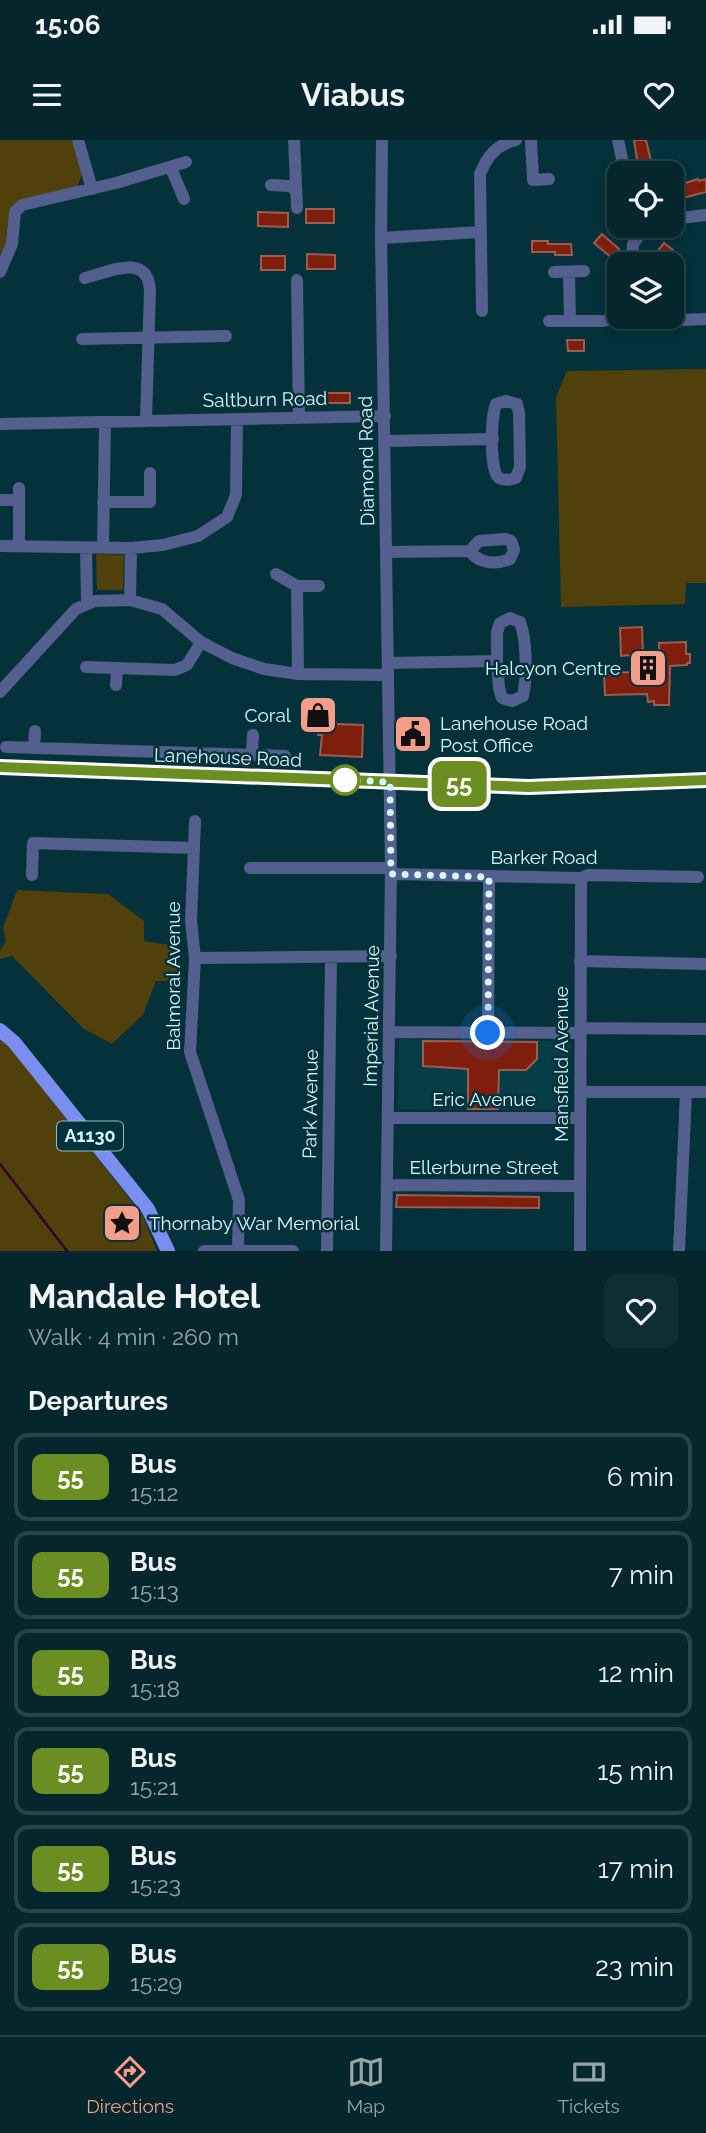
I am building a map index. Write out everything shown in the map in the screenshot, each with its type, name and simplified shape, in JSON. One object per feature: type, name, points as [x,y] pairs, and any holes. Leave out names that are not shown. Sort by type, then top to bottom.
[{"type":"main road","name":"A1130","points":[[0,1030],[14,1042],[148,1209],[168,1251]]},
{"type":"street","points":[[78,140],[92,188]]},
{"type":"street","points":[[294,140],[297,208]]},
{"type":"street","name":"Diamond Road","points":[[382,140],[381,238],[390,782]]},
{"type":"street","points":[[482,311],[480,174],[488,156],[503,143],[516,140]]},
{"type":"street","points":[[531,140],[533,180],[549,179]]},
{"type":"street","points":[[618,140],[622,161]]},
{"type":"street","points":[[0,272],[12,244],[15,212],[22,205],[186,162]]},
{"type":"street","points":[[171,168],[184,199]]},
{"type":"street","points":[[271,186],[290,186],[296,190]]},
{"type":"street","points":[[684,218],[706,215]]},
{"type":"street","points":[[381,238],[480,232]]},
{"type":"street","points":[[85,278],[131,267],[140,268],[147,274],[150,290],[146,420]]},
{"type":"street","points":[[554,272],[584,271]]},
{"type":"street","points":[[569,272],[570,321]]},
{"type":"street","points":[[297,280],[299,418]]},
{"type":"street","points":[[684,320],[706,319]]},
{"type":"street","points":[[549,321],[607,320]]},
{"type":"street","points":[[82,339],[226,337]]},
{"type":"street","points":[[506,401],[517,404],[520,467],[516,478],[507,481],[499,478],[494,471],[493,439],[493,411],[496,404],[506,401]]},
{"type":"street","name":"Saltburn Road","points":[[0,424],[385,416]]},
{"type":"street","points":[[0,546],[131,548],[163,545],[198,536],[227,517],[236,495],[237,419]]},
{"type":"street","points":[[103,548],[105,422]]},
{"type":"street","points":[[385,441],[493,439]]},
{"type":"street","points":[[103,502],[150,502],[150,473]]},
{"type":"street","points":[[0,499],[19,494],[19,547]]},
{"type":"street","points":[[86,548],[87,603]]},
{"type":"street","points":[[130,600],[131,548]]},
{"type":"street","points":[[387,552],[470,551]]},
{"type":"street","points":[[276,574],[297,586],[319,586]]},
{"type":"street","points":[[297,586],[298,674]]},
{"type":"street","points":[[0,692],[76,609],[87,603],[130,600],[162,609],[201,642],[232,658],[264,669],[298,674],[497,661]]},
{"type":"street","points":[[510,618],[520,622],[524,631],[523,696],[512,701],[502,698],[497,661],[497,632],[500,623],[510,618]]},
{"type":"street","points":[[86,667],[175,670],[187,665],[201,642]]},
{"type":"street","points":[[116,685],[117,669]]},
{"type":"street","points":[[34,748],[35,732]]},
{"type":"street","points":[[252,755],[253,735]]},
{"type":"street","points":[[6,747],[285,757]]},
{"type":"street","points":[[140,774],[141,752]]},
{"type":"street","name":"Lanehouse Road","points":[[0,767],[553,787],[706,780]]},
{"type":"street","name":"Imperial Avenue","points":[[386,1251],[391,956],[390,782]]},
{"type":"street","name":"Balmoral Avenue","points":[[195,821],[191,921],[195,958],[190,1052],[239,1200],[238,1250]]},
{"type":"street","points":[[32,875],[33,843],[194,848]]},
{"type":"street","name":"Barker Road","points":[[250,868],[391,871],[489,877],[698,877]]},
{"type":"street","points":[[488,1033],[489,877]]},
{"type":"street","name":"Mansfield Avenue","points":[[580,1245],[581,878]]},
{"type":"street","points":[[195,958],[391,956]]},
{"type":"street","name":"Park Avenue","points":[[327,1251],[331,957]]},
{"type":"street","points":[[580,961],[706,964]]},
{"type":"street","points":[[390,1032],[706,1029]]},
{"type":"street","points":[[580,1092],[706,1092]]},
{"type":"street","points":[[679,1251],[686,1092]]},
{"type":"street","name":"Eric Avenue","points":[[389,1118],[579,1118]]},
{"type":"street","name":"Ellerburne Street","points":[[388,1185],[579,1186]]},
{"type":"street","points":[[204,1251],[293,1251]]},
{"type":"shaded area","points":[[0,140],[78,140],[85,166],[75,193],[22,205],[0,271]]},
{"type":"shaded area","points":[[706,369],[706,583],[686,583],[685,604],[561,607],[556,397],[567,371]]},
{"type":"shaded area","points":[[96,554],[124,555],[123,590],[97,590]]},
{"type":"shaded area","points":[[17,890],[108,894],[144,921],[144,941],[178,946],[176,981],[156,981],[143,1015],[112,1044],[84,1029],[12,956],[0,959],[0,951],[6,940],[3,928]]},
{"type":"shaded area","points":[[0,1039],[10,1047],[143,1216],[157,1251],[0,1251]]},
{"type":"shaded area","points":[[399,1039],[571,1041],[570,1110],[398,1109]]},
{"type":"building","points":[[634,140],[646,140],[651,161],[637,161]]},
{"type":"building","points":[[706,179],[706,192],[684,198],[684,183]]},
{"type":"building","points":[[306,209],[334,209],[334,223],[306,223]]},
{"type":"building","points":[[258,212],[288,213],[288,227],[258,226]]},
{"type":"building","points":[[602,234],[619,249],[607,254],[594,243]]},
{"type":"building","points":[[532,241],[571,244],[572,255],[532,252]]},
{"type":"building","points":[[664,243],[673,250],[671,252],[657,252]]},
{"type":"building","points":[[307,254],[335,255],[335,269],[307,269]]},
{"type":"building","points":[[261,256],[285,256],[285,270],[261,270]]},
{"type":"building","points":[[567,340],[584,340],[584,351],[568,351]]},
{"type":"building","points":[[325,393],[350,393],[350,403],[325,403]]},
{"type":"building","name":"Halcyon Centre","points":[[642,627],[643,657],[659,657],[659,643],[686,642],[686,654],[690,654],[690,663],[670,666],[669,705],[654,705],[654,701],[648,702],[647,694],[605,695],[604,673],[631,672],[631,655],[621,656],[620,628]]},
{"type":"building","points":[[334,724],[363,725],[362,757],[320,755],[322,735],[318,735],[318,727],[334,727]]},
{"type":"building","points":[[423,1041],[537,1042],[537,1059],[526,1070],[499,1070],[498,1109],[468,1109],[468,1069],[423,1066]]},
{"type":"building","points":[[397,1195],[539,1197],[539,1208],[396,1207]]},
{"type":"waterway","points":[[0,1164],[67,1251]]},
{"type":"bus line","name":"55","points":[[0,767],[529,787],[706,780]]},
{"type":"place","name":"Halcyon Centre","points":[[648,668]]},
{"type":"place","name":"Coral","points":[[318,715]]},
{"type":"place","name":"Lanehouse Road Post Office","points":[[413,734]]},
{"type":"place","name":"Thornaby War Memorial","points":[[122,1223]]},
{"type":"route","points":[[345,780],[390,782],[391,874],[489,877],[488,1033]]}]
